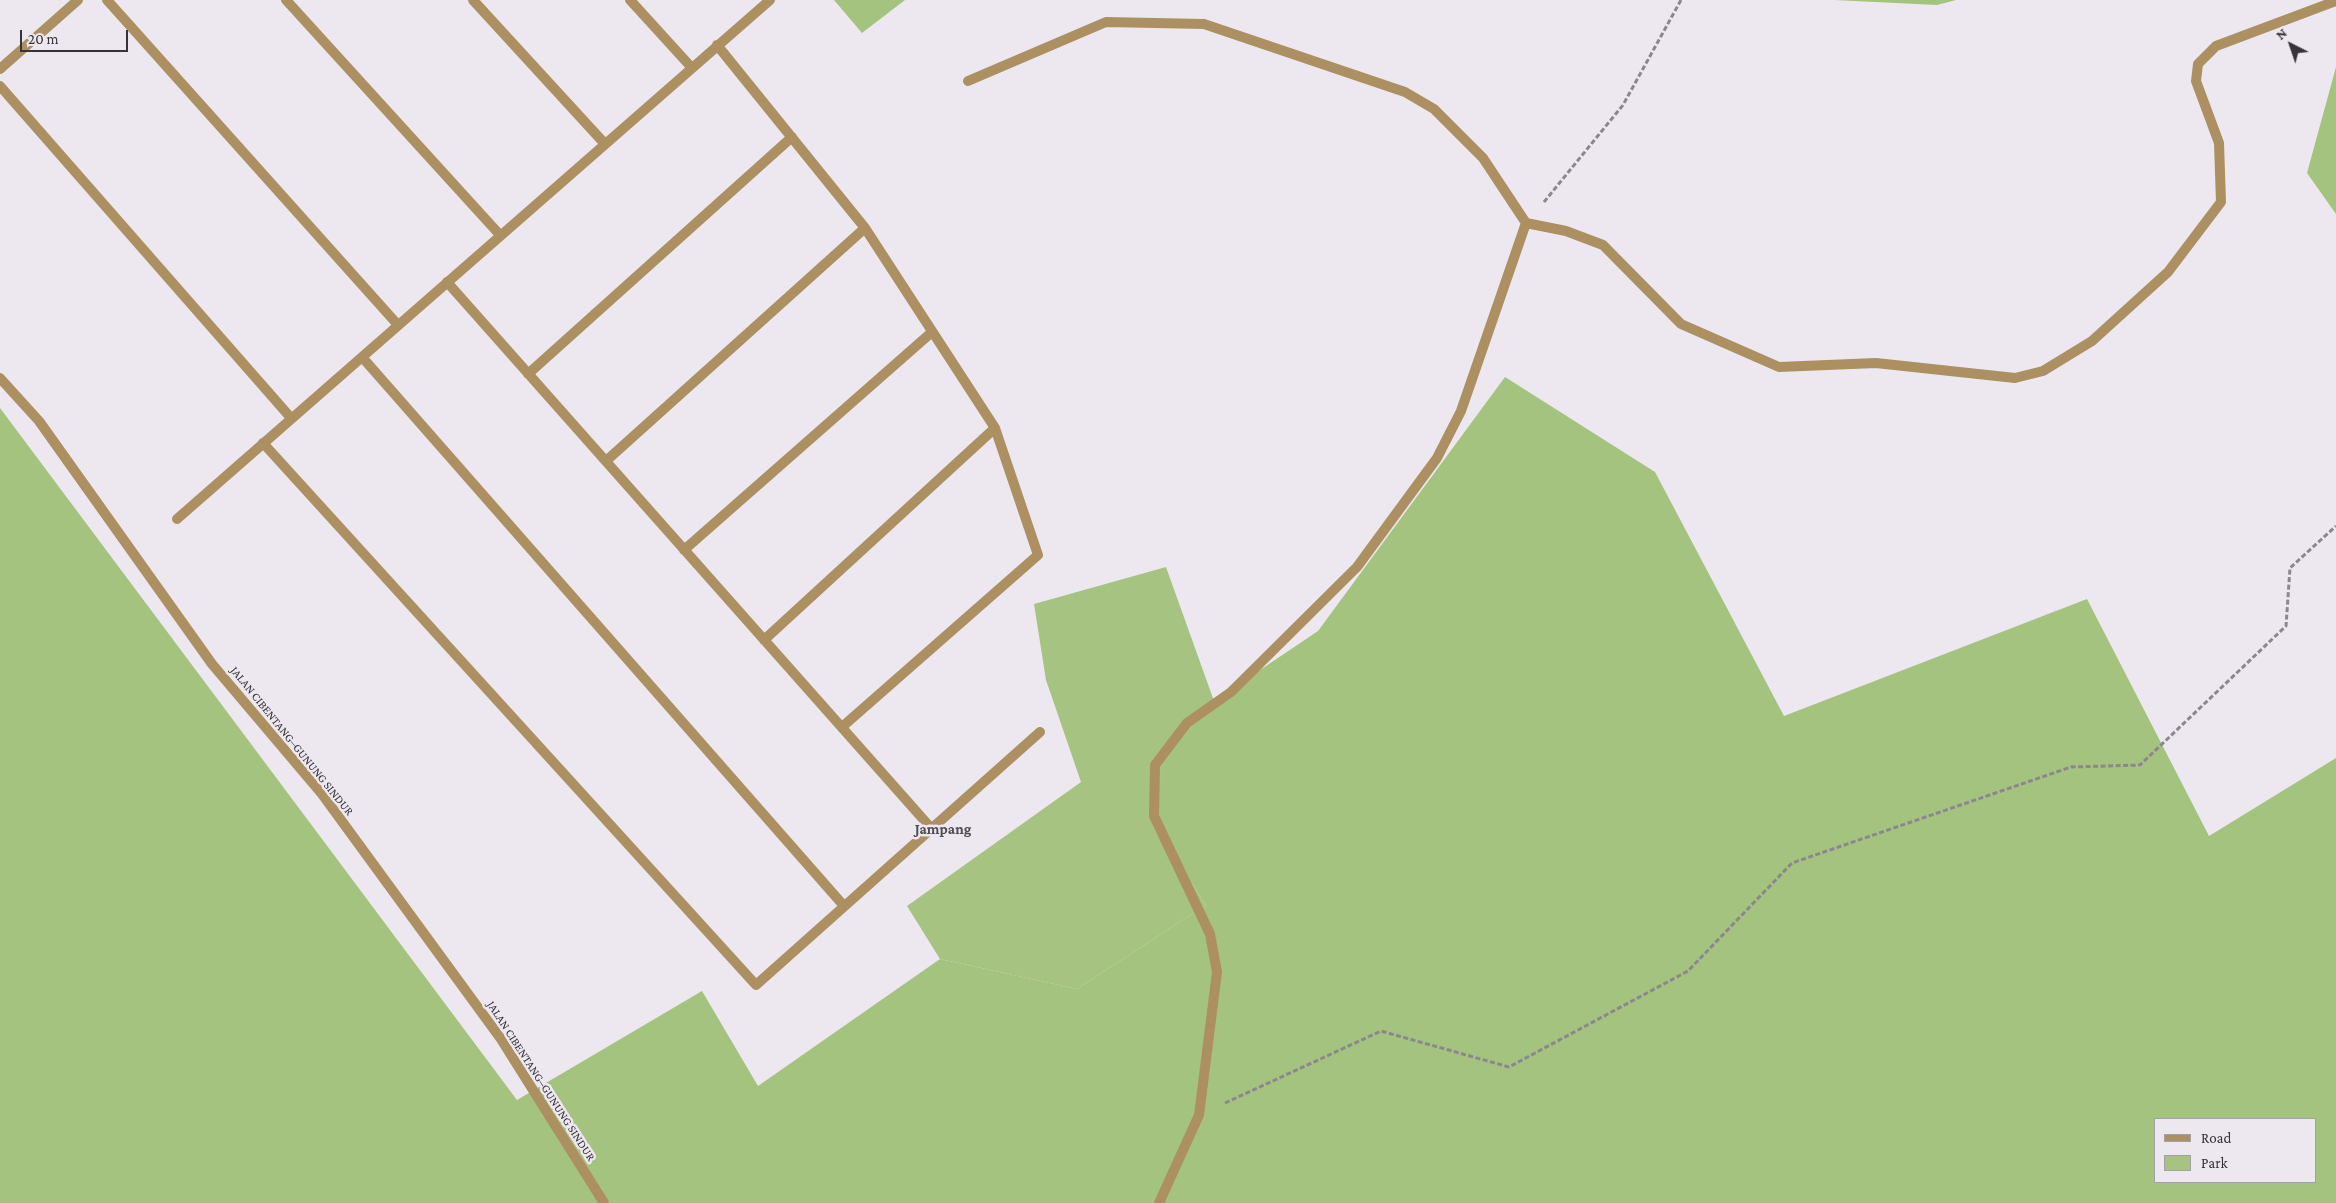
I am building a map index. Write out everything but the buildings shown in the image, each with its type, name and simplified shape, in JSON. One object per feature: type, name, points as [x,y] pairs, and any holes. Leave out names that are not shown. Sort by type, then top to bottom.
[{"type":"street","points":[[0,69],[78,0]]},
{"type":"street","points":[[108,0],[398,325]]},
{"type":"street","points":[[286,0],[500,236]]},
{"type":"street","points":[[473,0],[605,144]]},
{"type":"street","points":[[630,0],[692,68]]},
{"type":"street","points":[[177,518],[770,0]]},
{"type":"street","points":[[968,81],[1106,22],[1204,24],[1405,92],[1434,109],[1483,158],[1526,223],[1566,231],[1603,245],[1681,324],[1779,367],[1876,363],[2015,378],[2043,371],[2092,341],[2168,272],[2221,202],[2219,143],[2196,81],[2198,64],[2216,46],[2336,1]]},
{"type":"street","points":[[717,45],[865,228],[995,428],[1038,555],[842,727]]},
{"type":"street","points":[[0,86],[291,418]]},
{"type":"street","points":[[528,374],[792,137]]},
{"type":"street","points":[[1158,1203],[1199,1114],[1217,972],[1210,934],[1154,816],[1155,765],[1187,723],[1231,692],[1357,567],[1437,458],[1462,411],[1526,223]]},
{"type":"street","points":[[606,461],[865,228]]},
{"type":"street","points":[[447,282],[932,828]]},
{"type":"street","points":[[684,550],[932,332]]},
{"type":"street","points":[[362,357],[844,906]]},
{"type":"street","name":"JALAN CIBENTANG–GUNUNG SINDUR","points":[[0,378],[39,421],[212,664],[322,794],[501,1039],[604,1203]]},
{"type":"street","points":[[764,640],[995,428]]},
{"type":"street","points":[[263,443],[756,985],[1040,732]]},
{"type":"path","points":[[1526,223],[1623,105],[1682,0]]},
{"type":"path","points":[[1199,1114],[1381,1031],[1509,1067],[1688,971],[1792,863],[2071,767],[2140,765],[2286,626],[2290,568],[2336,526]]},
{"type":"green space","points":[[834,0],[905,0],[862,33]]},
{"type":"green space","points":[[1834,0],[1956,0],[1937,5]]},
{"type":"green space","points":[[2336,67],[2336,214],[2307,173]]},
{"type":"green space","points":[[1505,377],[1655,472],[1784,716],[2087,599],[2209,836],[2336,758],[2336,1203],[0,1203],[0,408],[517,1100],[702,991],[758,1086],[940,959],[1077,989],[1206,905],[1153,827],[1168,760],[1214,701],[1318,631]]},
{"type":"green space","points":[[1166,567],[1214,701],[1153,827],[1206,905],[1077,989],[940,959],[907,906],[1081,782],[1046,680],[1034,604]]},
{"type":"district","name":"Jampang","points":[[943,829]]}]
